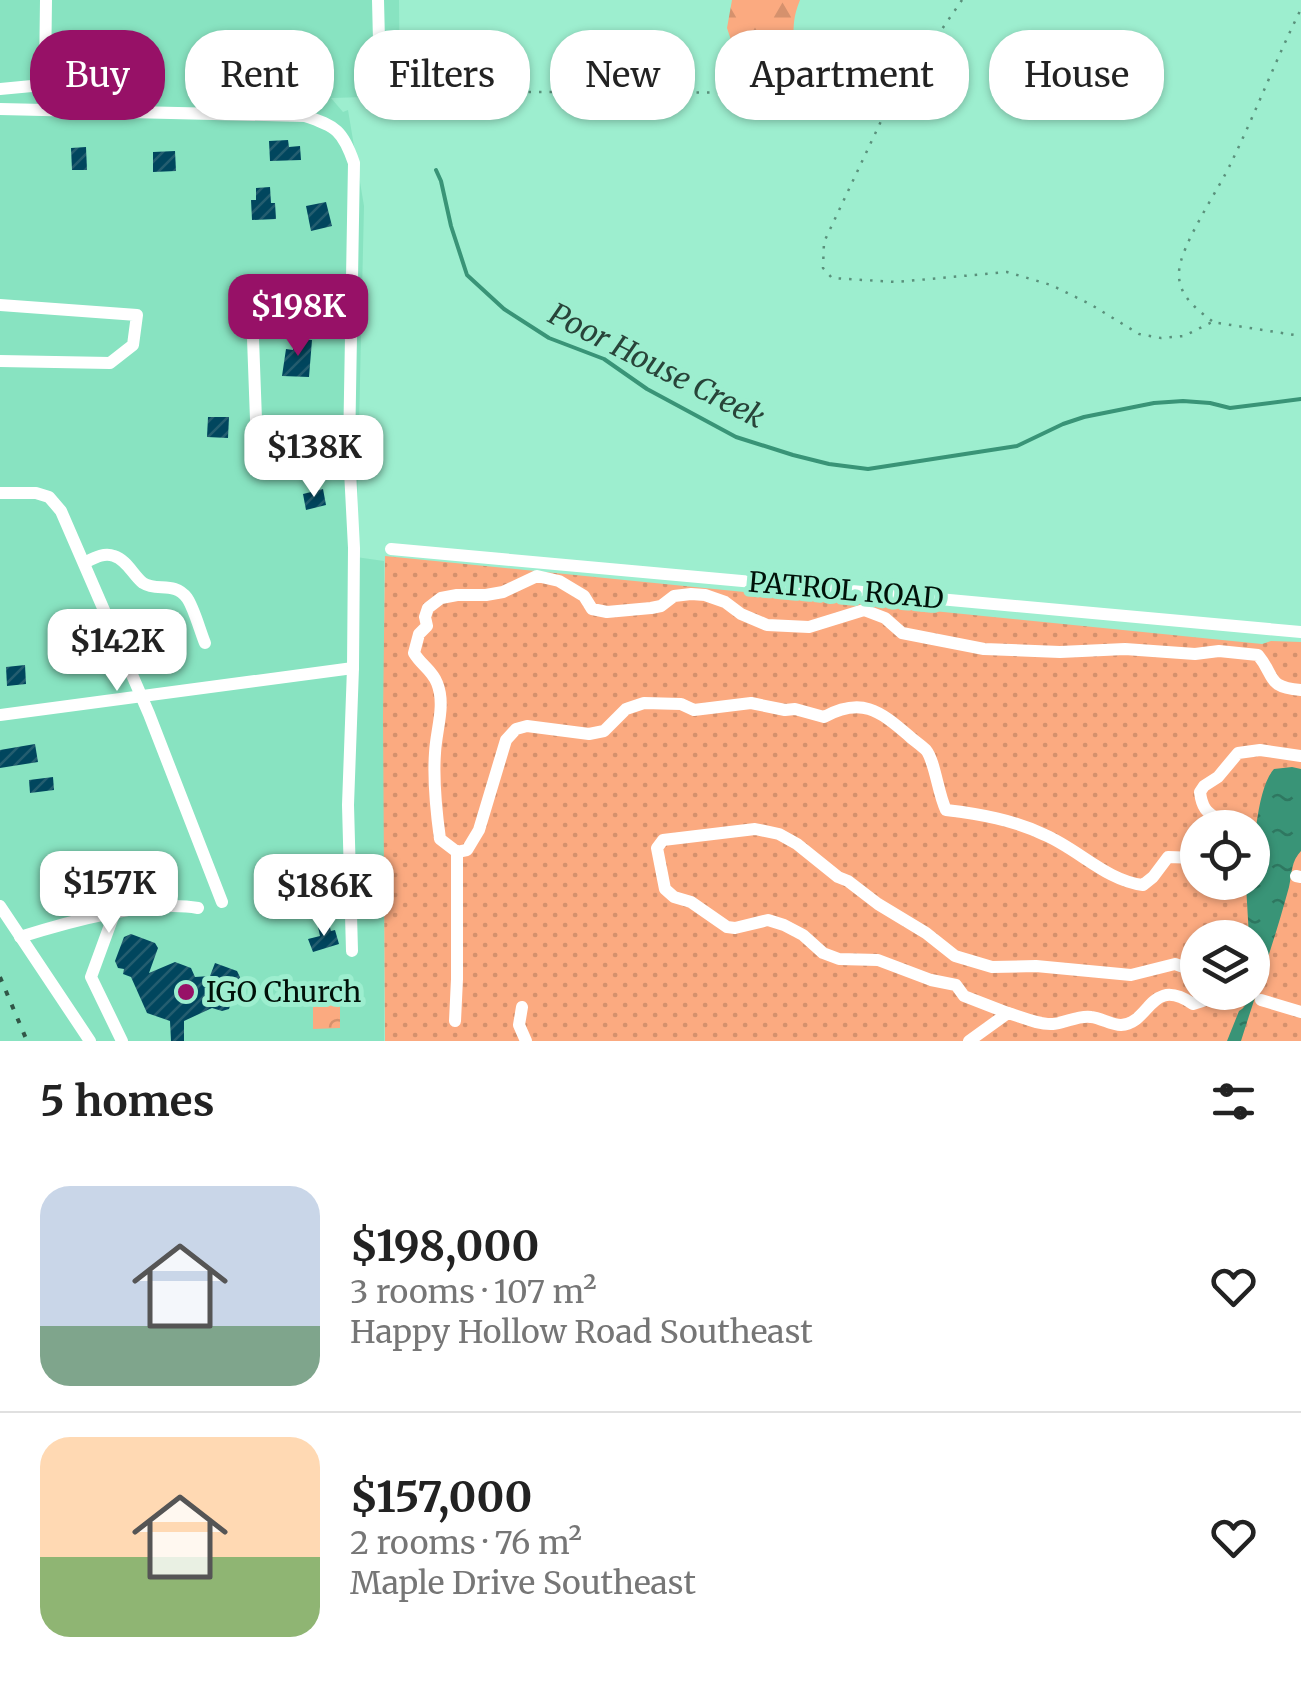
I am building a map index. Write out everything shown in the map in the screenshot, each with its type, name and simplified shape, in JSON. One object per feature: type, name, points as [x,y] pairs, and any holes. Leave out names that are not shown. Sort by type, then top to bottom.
[{"type":"street","points":[[0,89],[32,86],[45,77],[46,0]]},
{"type":"street","points":[[378,0],[379,30]]},
{"type":"street","points":[[0,108],[305,116],[325,122],[347,142],[354,163],[349,451],[354,548],[353,668],[348,804],[352,951]]},
{"type":"street","points":[[0,305],[138,315],[133,345],[110,364],[0,361]]},
{"type":"street","points":[[252,311],[258,447],[349,451]]},
{"type":"street","points":[[0,493],[36,493],[49,497],[61,510],[142,697],[222,902]]},
{"type":"street","name":"PATROL ROAD","points":[[391,549],[1301,632]]},
{"type":"street","points":[[84,563],[112,554],[144,583],[171,586],[187,598],[204,643]]},
{"type":"street","points":[[1180,857],[1168,857],[1143,885],[1133,884],[1044,834],[988,815],[946,810],[928,752],[890,719],[872,709],[839,708],[824,717],[752,704],[694,710],[681,704],[644,703],[626,709],[604,731],[589,734],[527,726],[516,729],[506,740],[478,830],[467,850],[457,852],[440,839],[435,750],[441,702],[439,686],[431,671],[420,664],[414,653],[419,634],[428,626],[428,608],[441,598],[502,592],[537,576],[560,580],[584,596],[592,608],[607,612],[661,606],[674,596],[691,594],[725,602],[740,614],[767,625],[809,626],[864,610],[885,618],[902,632],[984,649],[1125,649],[1258,655],[1281,688],[1301,690]]},
{"type":"street","points":[[0,715],[353,668]]},
{"type":"street","points":[[1205,810],[1200,792],[1218,778],[1238,752],[1260,750],[1301,756]]},
{"type":"street","points":[[1180,966],[1156,967],[1132,975],[1036,966],[992,967],[960,958],[779,834],[755,830],[702,835],[663,840],[657,848],[665,890],[691,902],[726,927],[768,920],[802,935],[823,953],[839,959],[878,960],[930,980],[956,985],[964,996],[1040,1023],[1056,1024],[1087,1016],[1116,1025],[1127,1024],[1136,1020],[1154,999],[1180,996]]},
{"type":"street","points":[[455,1021],[457,852]]},
{"type":"street","points":[[20,937],[60,924],[114,914],[180,904],[198,908]]},
{"type":"street","points":[[0,906],[87,1041]]},
{"type":"street","points":[[114,914],[91,976],[122,1041]]},
{"type":"street","points":[[1270,1002],[1298,1007]]},
{"type":"street","points":[[522,1006],[519,1025],[526,1041]]},
{"type":"street","points":[[969,1041],[1008,1013]]},
{"type":"path","points":[[941,30],[962,0]]},
{"type":"path","points":[[1301,9],[1178,270],[1180,286],[1192,305],[1212,322],[1301,336]]},
{"type":"path","points":[[530,92],[715,93]]},
{"type":"path","points":[[883,120],[824,242],[824,268],[832,278],[896,282],[1007,272],[1051,285],[1139,334],[1161,338],[1184,336],[1212,322]]},
{"type":"shaded area","points":[[0,0],[399,0],[399,30],[354,30],[354,97],[334,98],[334,30],[185,30],[185,120],[334,120],[334,102],[343,112],[348,110],[364,206],[356,557],[384,561],[384,1041],[0,1041]]},
{"type":"green space","points":[[732,0],[800,0],[793,30],[727,28]]},
{"type":"green space","points":[[385,556],[1262,644],[1301,642],[1301,1041],[385,1041]]},
{"type":"green space","points":[[313,1001],[340,1001],[340,1028],[313,1029]]},
{"type":"water","points":[[1274,769],[1301,769],[1301,851],[1294,863],[1270,951],[1270,920],[1248,920],[1247,900],[1270,900],[1270,810],[1259,810]]},
{"type":"water","points":[[1251,1010],[1241,1041],[1227,1041],[1239,1011]]},
{"type":"building","points":[[288,140],[289,147],[300,146],[301,160],[270,161],[269,141]]},
{"type":"building","points":[[86,147],[87,170],[72,170],[71,148]]},
{"type":"building","points":[[175,151],[176,171],[153,172],[153,152]]},
{"type":"building","points":[[270,187],[276,219],[252,220],[251,200],[256,200],[256,188]]},
{"type":"building","points":[[326,202],[332,226],[311,231],[306,206]]},
{"type":"building","points":[[320,275],[338,277],[331,297],[318,296]]},
{"type":"building","points":[[293,339],[312,340],[309,377],[282,376],[286,349],[293,350]]},
{"type":"building","points":[[208,417],[229,417],[228,438],[207,437]]},
{"type":"building","points":[[323,489],[326,505],[306,510],[303,494]]},
{"type":"building","points":[[25,665],[26,684],[7,686],[6,667]]},
{"type":"building","points":[[35,744],[38,762],[0,768],[0,750]]},
{"type":"building","points":[[53,777],[54,790],[30,793],[29,780]]},
{"type":"building","points":[[329,924],[339,944],[313,952],[308,939],[320,936],[318,927]]},
{"type":"building","name":"IGO Church","points":[[131,934],[155,943],[158,948],[149,973],[175,962],[191,968],[195,977],[210,976],[215,963],[237,971],[240,977],[229,1009],[212,1008],[184,1021],[184,1041],[171,1041],[170,1021],[147,1013],[131,977],[123,974],[124,969],[118,968],[115,961],[124,937]]},
{"type":"waterway","name":"Poor House Creek","points":[[436,170],[467,275],[504,309],[549,338],[604,359],[647,389],[736,437],[793,455],[868,469],[1017,446],[1084,417],[1154,403],[1183,401],[1230,408],[1301,399]]},
{"type":"railway","points":[[0,977],[27,1041]]},
{"type":"place","name":"IGO Church","points":[[186,992]]}]
